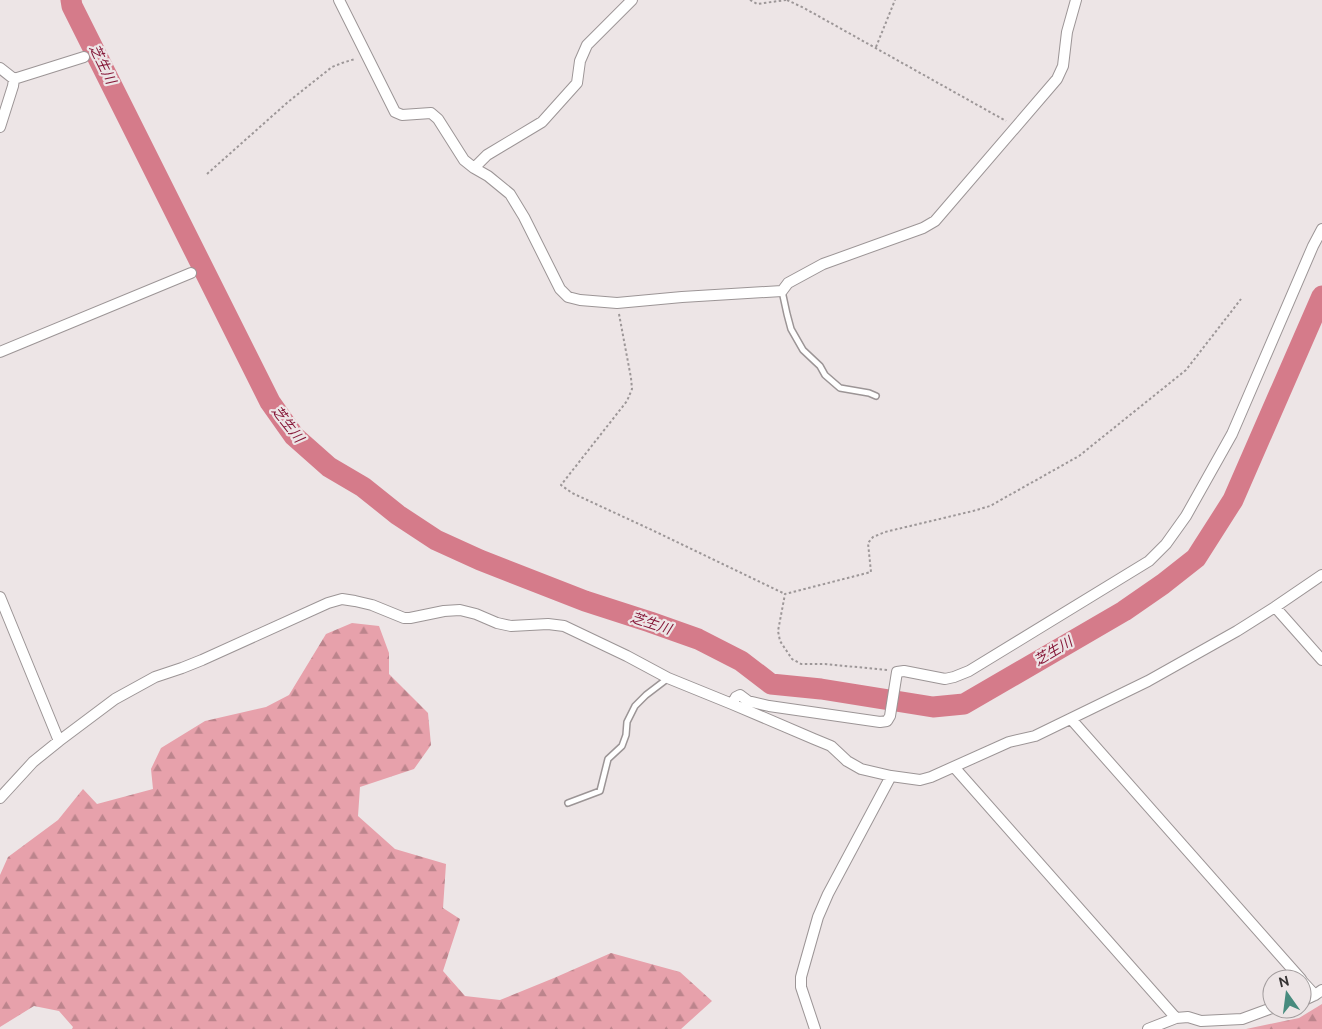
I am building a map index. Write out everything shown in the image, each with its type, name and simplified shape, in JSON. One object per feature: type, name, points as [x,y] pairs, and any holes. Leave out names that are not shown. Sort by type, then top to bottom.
[{"type":"street","points":[[339,0],[396,112],[402,115],[431,113],[438,119],[464,160],[510,194],[524,217],[560,289],[568,297],[580,300],[617,303],[782,291],[788,283],[823,264],[923,228],[935,221],[1057,79],[1063,66],[1067,32],[1076,0]]},
{"type":"street","points":[[474,168],[487,155],[542,122],[549,115],[577,83],[580,62],[587,45],[632,0]]},
{"type":"street","points":[[14,79],[84,56]]},
{"type":"street","points":[[0,68],[14,79]]},
{"type":"street","points":[[0,127],[14,79]]},
{"type":"street","points":[[732,704],[736,696],[740,695],[748,700],[778,708],[880,722],[887,721],[890,716],[896,676],[904,671],[945,680],[969,671],[1149,561],[1166,544],[1186,516],[1232,434],[1322,229]]},
{"type":"street","points":[[0,352],[191,273]]},
{"type":"street","points":[[0,798],[33,762],[115,700],[155,677],[202,660],[342,599],[372,605],[404,618],[444,610],[460,610],[511,626],[548,624],[564,626],[668,678],[814,738],[830,746],[847,761],[861,769],[920,780],[931,777],[1009,742],[1035,736],[1148,681],[1237,631],[1322,574]]},
{"type":"street","points":[[0,597],[59,741]]},
{"type":"street","points":[[1275,607],[1322,660]]},
{"type":"street","points":[[1071,719],[1291,969]]},
{"type":"street","points":[[954,767],[1176,1018]]},
{"type":"street","points":[[815,1029],[801,987],[818,916],[891,776]]},
{"type":"street","points":[[1148,1029],[1176,1018],[1188,1017],[1201,1021],[1242,1019],[1262,1012]]},
{"type":"lane","points":[[782,291],[792,329],[803,350],[820,366],[824,375],[840,388],[876,396]]},
{"type":"lane","points":[[568,803],[600,790],[608,759],[622,746],[626,735],[626,722],[635,706],[668,678]]},
{"type":"path","points":[[750,0],[757,4],[786,0],[804,8],[1016,126]]},
{"type":"path","points":[[876,48],[895,0]]},
{"type":"path","points":[[207,174],[288,102],[332,68],[367,56]]},
{"type":"path","points":[[617,303],[632,388],[627,401],[561,484],[572,493],[785,594],[871,572],[868,542],[873,537],[885,532],[990,506],[1079,456],[1186,370],[1241,299]]},
{"type":"path","points":[[785,594],[778,631],[780,641],[792,659],[801,664],[825,664],[896,676]]},
{"type":"green space","points":[[352,623],[379,626],[389,653],[389,674],[428,713],[431,745],[414,769],[360,787],[358,816],[395,849],[446,864],[443,908],[460,919],[443,971],[465,996],[500,1000],[611,953],[680,972],[712,1001],[681,1029],[72,1029],[73,1027],[59,1011],[34,1006],[0,1027],[0,875],[8,857],[58,820],[83,789],[97,804],[153,789],[151,769],[161,748],[205,721],[266,707],[289,695],[326,634]]},
{"type":"green space","points":[[1322,1004],[1322,1029],[1246,1029],[1294,1019],[1312,1019],[1312,1010]]},
{"type":"waterway","name":"芝生川","points":[[71,0],[72,6],[270,402],[294,436],[329,467],[363,487],[398,515],[436,540],[480,560],[585,601],[698,639],[741,661],[771,684],[821,689],[933,707],[964,704],[1124,611],[1163,584],[1196,558],[1233,500],[1322,296]]}]
